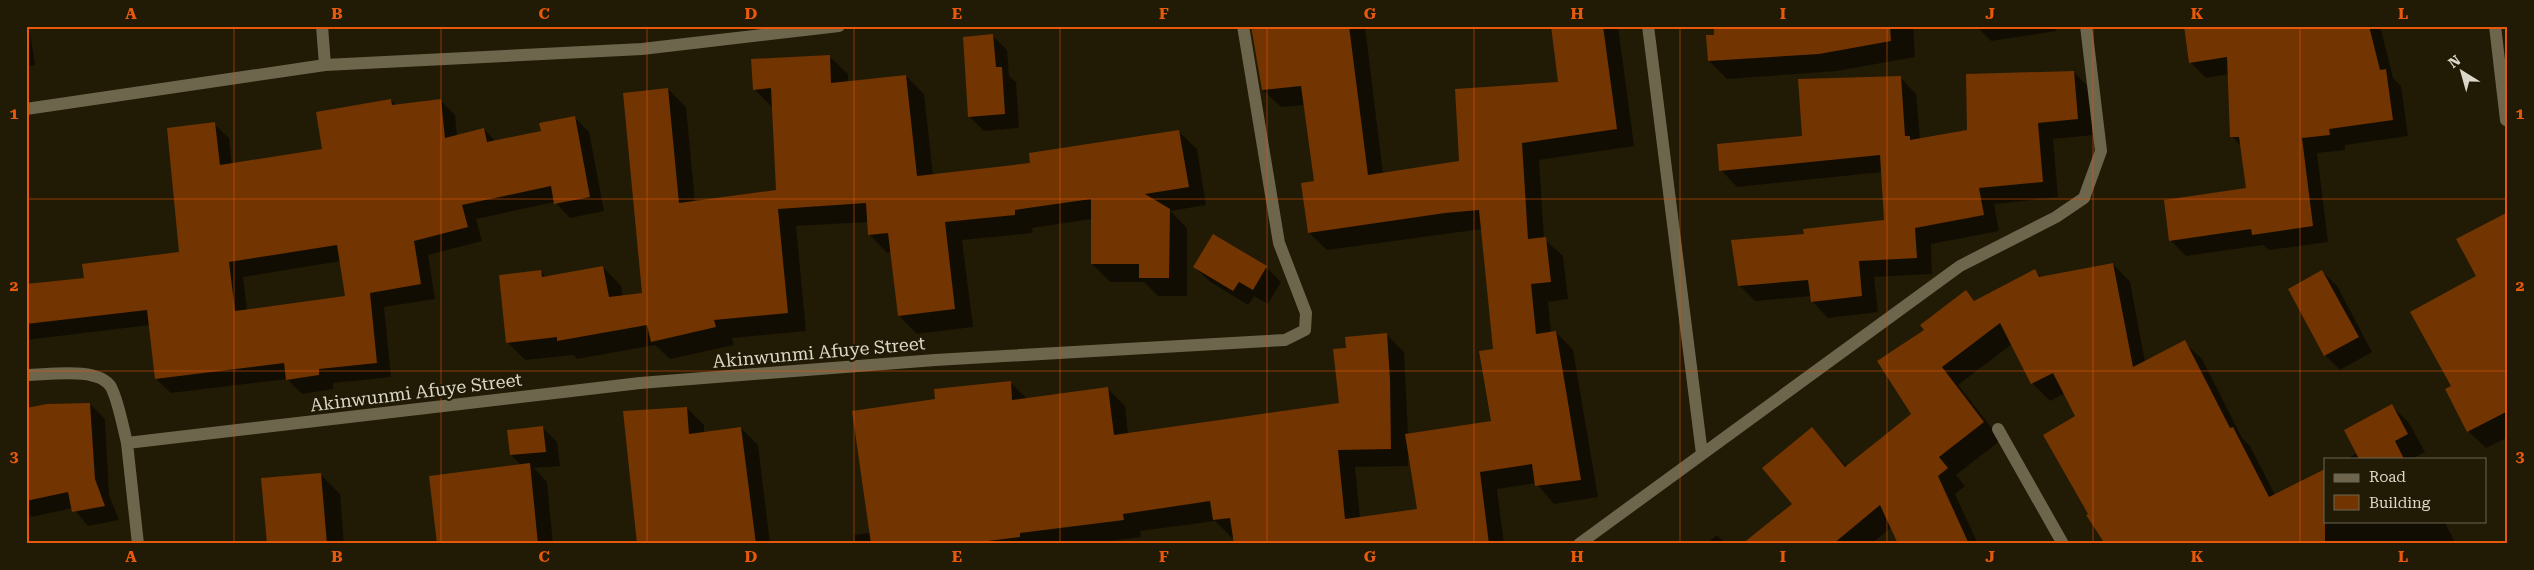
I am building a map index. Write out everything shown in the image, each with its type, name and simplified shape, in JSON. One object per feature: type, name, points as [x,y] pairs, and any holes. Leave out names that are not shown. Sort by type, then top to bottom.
[{"type":"street","points":[[322,26],[325,64]]},
{"type":"street","points":[[26,109],[325,64],[642,49],[839,26]]},
{"type":"street","name":"Akinwunmi Afuye Street","points":[[127,443],[650,383],[935,360],[1285,340],[1305,330],[1306,313],[1279,243],[1243,26]]},
{"type":"street","points":[[1648,26],[1702,454]]},
{"type":"street","points":[[1579,544],[1960,266],[2056,217],[2084,198],[2101,151],[2086,26]]},
{"type":"street","points":[[2495,26],[2506,120]]},
{"type":"street","points":[[26,375],[82,373],[100,377],[111,387],[127,443],[138,544]]},
{"type":"street","points":[[1998,429],[2063,544]]},
{"type":"building","points":[[1251,26],[1349,26],[1368,175],[1459,161],[1455,89],[1558,82],[1551,26],[1603,26],[1617,129],[1522,143],[1528,239],[1546,237],[1551,282],[1531,284],[1536,334],[1556,331],[1581,480],[1535,486],[1532,464],[1480,472],[1489,544],[1234,544],[1230,518],[1213,520],[1210,501],[1123,514],[1124,520],[1020,533],[1020,537],[964,544],[871,544],[852,411],[935,399],[934,389],[1011,381],[1012,400],[1108,387],[1114,435],[1339,403],[1333,349],[1346,348],[1345,337],[1387,333],[1391,449],[1338,450],[1345,519],[1417,509],[1405,434],[1491,421],[1479,351],[1493,349],[1479,210],[1445,213],[1308,233],[1301,183],[1314,181],[1301,86],[1262,90]]},
{"type":"building","points":[[1714,26],[1890,26],[1891,41],[1819,54],[1708,61],[1706,35],[1714,35]]},
{"type":"building","points":[[2184,26],[2369,26],[2380,70],[2386,69],[2393,120],[2329,129],[2330,135],[2302,138],[2313,226],[2252,235],[2251,229],[2169,241],[2164,200],[2246,188],[2239,137],[2230,137],[2227,57],[2189,63]]},
{"type":"building","points":[[993,34],[996,67],[1002,67],[1005,114],[968,117],[963,37]]},
{"type":"building","points":[[830,55],[831,83],[906,75],[917,176],[1030,163],[1029,153],[1179,130],[1189,187],[1145,194],[1170,209],[1169,278],[1139,278],[1139,264],[1091,264],[1091,199],[1015,210],[1015,215],[945,222],[955,309],[898,316],[888,233],[868,235],[866,203],[778,209],[788,313],[714,320],[716,327],[651,342],[647,325],[557,341],[557,337],[506,343],[499,275],[541,270],[542,277],[603,266],[609,297],[642,293],[623,93],[668,88],[679,203],[776,190],[771,88],[753,90],[751,59]]},
{"type":"building","points":[[2074,71],[2078,119],[2038,123],[2043,182],[1979,188],[1984,215],[1915,228],[1917,258],[1859,261],[1862,296],[1811,302],[1808,280],[1738,286],[1731,240],[1804,234],[1803,229],[1884,220],[1880,155],[1719,171],[1717,144],[1802,136],[1798,79],[1901,76],[1905,136],[1910,136],[1910,140],[1967,130],[1966,74]]},
{"type":"building","points":[[391,99],[392,105],[441,99],[445,138],[484,128],[487,142],[541,131],[539,123],[575,116],[590,197],[554,204],[551,186],[462,205],[468,227],[414,241],[421,284],[370,293],[377,363],[319,369],[319,375],[286,380],[284,363],[155,379],[147,310],[26,324],[26,284],[84,278],[82,264],[179,252],[167,128],[215,122],[220,165],[322,149],[316,112]],"holes":[[[337,245],[345,296],[235,311],[229,262]]]},
{"type":"building","points":[[2508,212],[2508,411],[2467,432],[2445,389],[2451,386],[2410,312],[2476,276],[2456,239]]},
{"type":"building","points":[[1213,234],[1267,266],[1253,290],[1239,282],[1233,291],[1193,267]]},
{"type":"building","points":[[2113,263],[2133,367],[2185,340],[2230,428],[2233,427],[2269,497],[2324,470],[2325,544],[2105,544],[2086,515],[2088,514],[2043,435],[2075,416],[2053,373],[2031,384],[2000,323],[1942,367],[1984,422],[1939,457],[1948,468],[1938,476],[1969,544],[1898,544],[1880,505],[1833,544],[1742,544],[1792,504],[1762,468],[1812,427],[1845,467],[1911,414],[1877,361],[1924,330],[1920,325],[1966,290],[1974,301],[2035,269],[2039,277]]},
{"type":"building","points":[[2322,270],[2359,337],[2324,356],[2288,289]]},
{"type":"building","points":[[90,403],[95,479],[105,506],[72,512],[68,492],[26,501],[26,408],[47,404]]},
{"type":"building","points":[[2392,404],[2408,434],[2395,441],[2404,458],[2358,458],[2344,430]]},
{"type":"building","points":[[687,407],[689,434],[741,427],[756,544],[637,544],[623,411]]},
{"type":"building","points":[[543,426],[546,452],[510,455],[507,430]]},
{"type":"building","points":[[530,463],[538,544],[437,544],[429,476]]},
{"type":"building","points":[[321,473],[327,544],[267,544],[261,478]]}]
